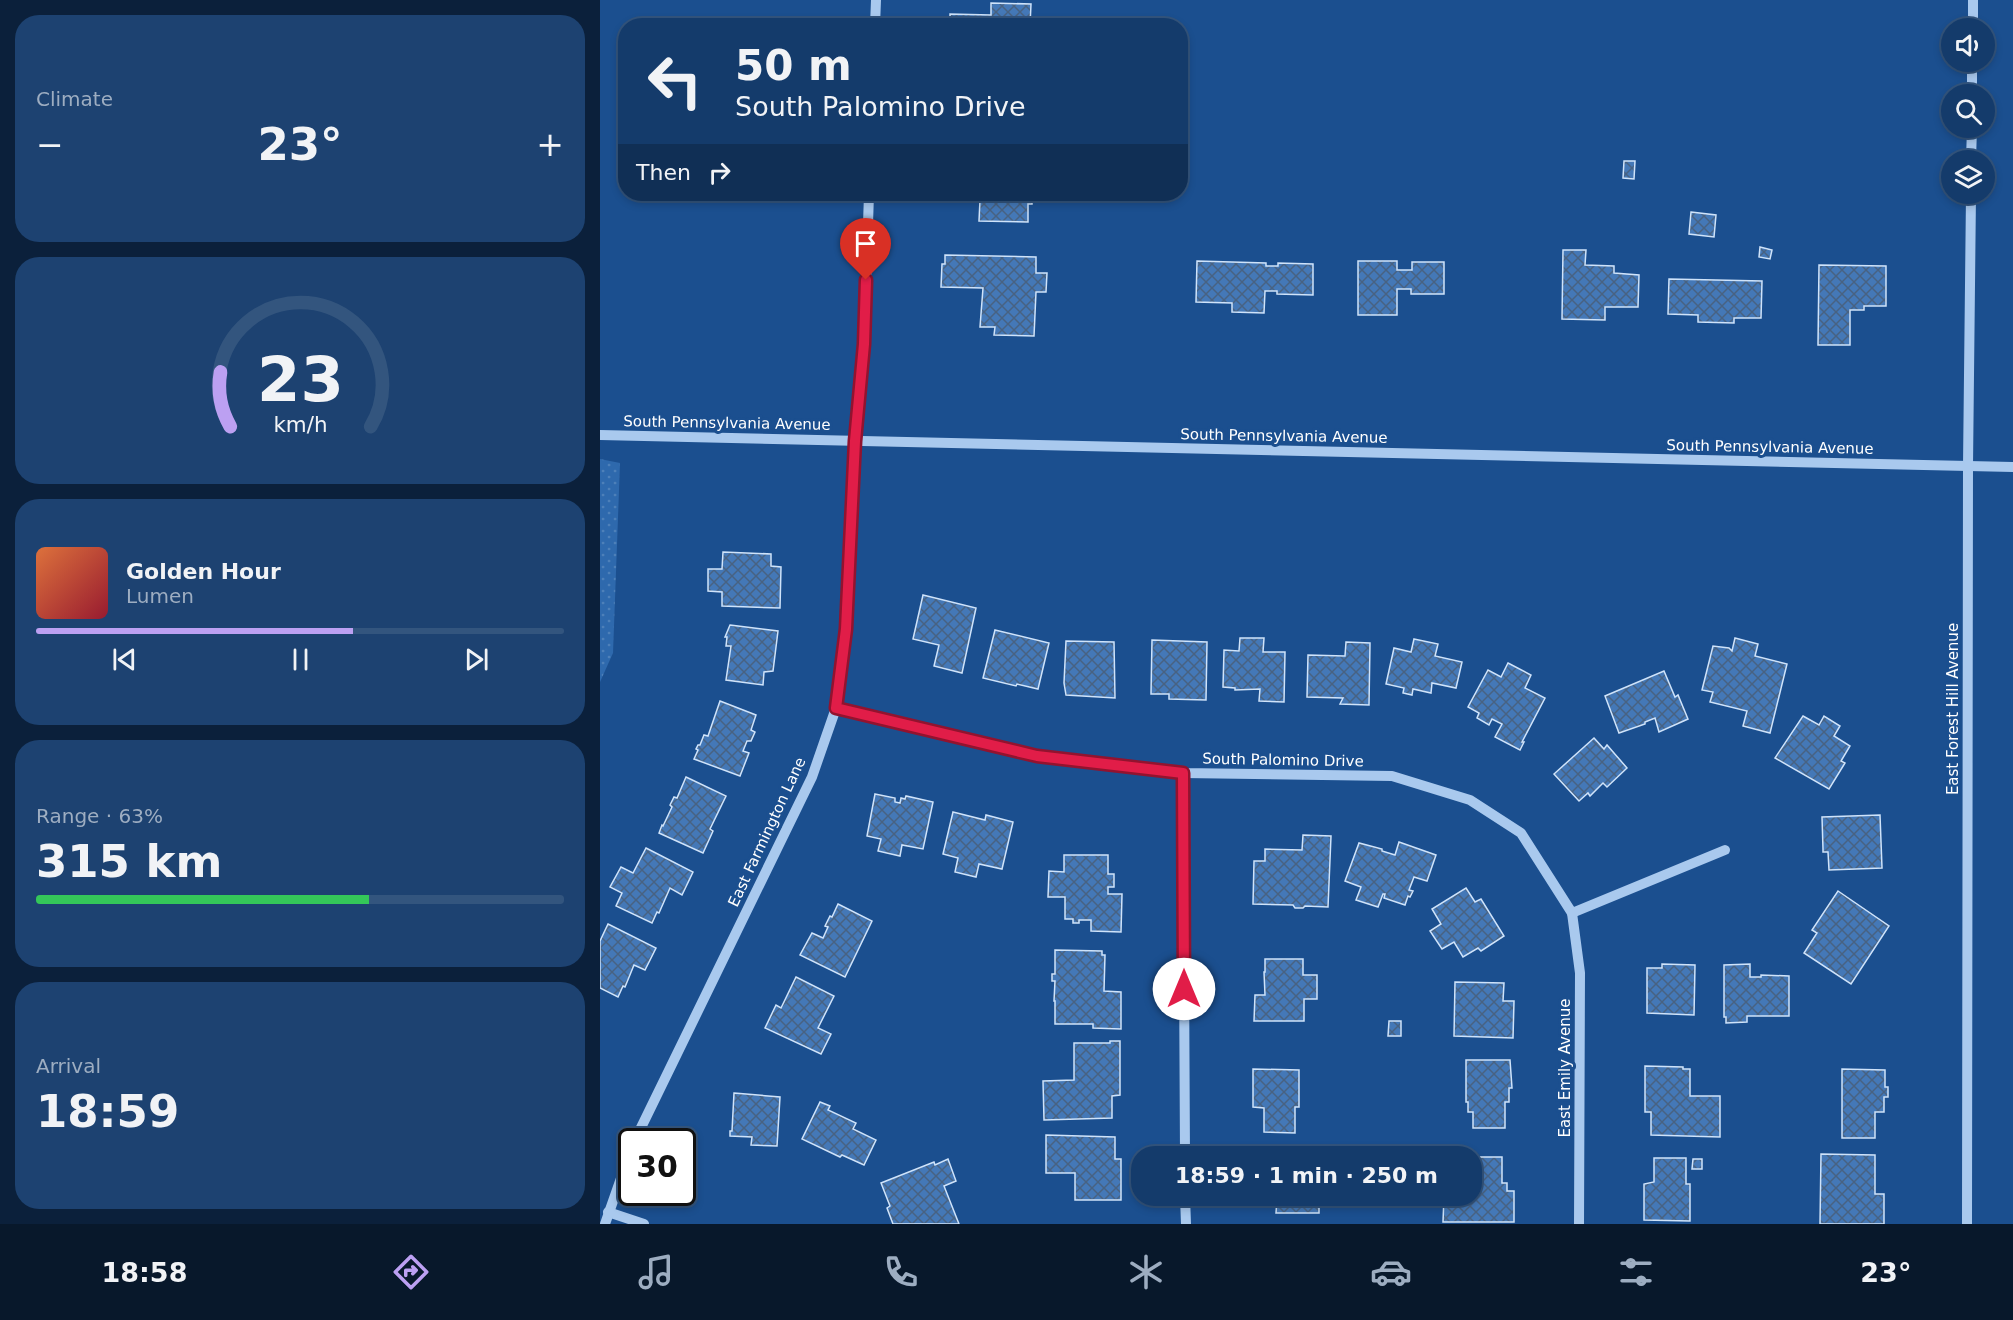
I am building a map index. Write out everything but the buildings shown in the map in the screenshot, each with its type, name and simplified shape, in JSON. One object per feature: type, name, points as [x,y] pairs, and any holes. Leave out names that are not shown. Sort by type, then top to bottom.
[{"type":"street","points":[[875,18],[876,0]]},
{"type":"street","points":[[1973,0],[1973,18]]},
{"type":"street","name":"East Farmington Lane","points":[[641,1128],[812,777],[836,708],[846,629],[855,441],[864,344],[869,201]]},
{"type":"street","name":"East Forest Hill Avenue","points":[[1967,1224],[1968,466],[1971,204]]},
{"type":"street","name":"South Pennsylvania Avenue","points":[[600,435],[2013,467]]},
{"type":"street","name":"South Palomino Drive","points":[[836,708],[1037,756],[1183,773],[1392,776],[1470,800],[1521,833],[1572,913]]},
{"type":"street","points":[[1183,773],[1185,1146]]},
{"type":"street","points":[[1572,913],[1725,850]]},
{"type":"street","name":"East Emily Avenue","points":[[1572,913],[1580,973],[1579,1224]]},
{"type":"street","points":[[605,1224],[618,1185]]},
{"type":"street","points":[[1185,1206],[1185,1224]]},
{"type":"street","points":[[608,1212],[644,1224]]},
{"type":"shaded area","points":[[600,459],[620,463],[613,653],[600,682]]},
{"type":"route","points":[[866,280],[846,629],[836,708],[1037,756],[1183,773],[1184,989]]}]
